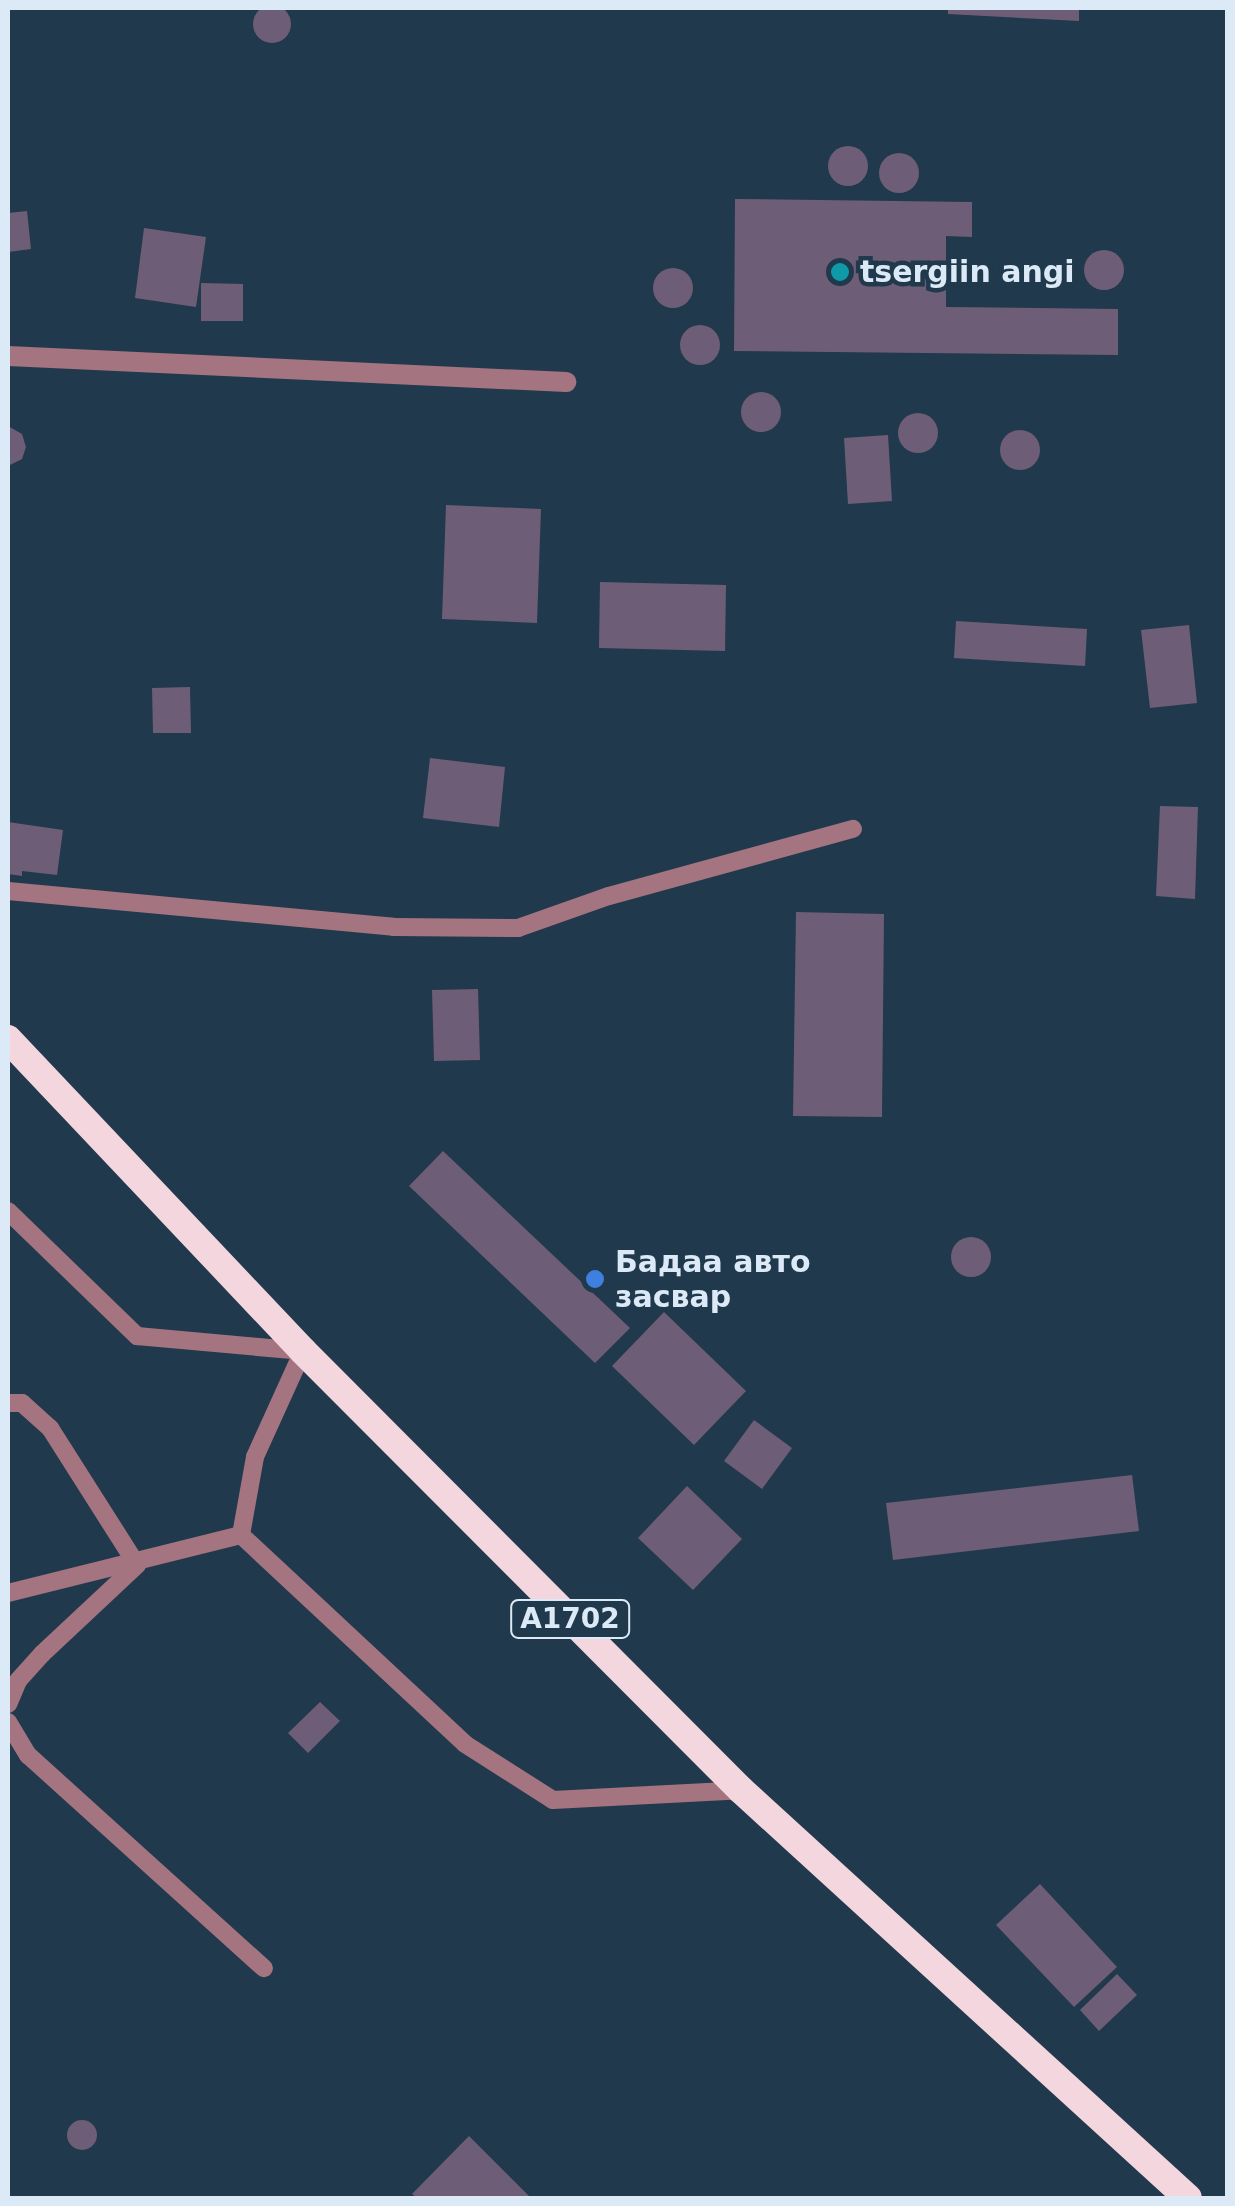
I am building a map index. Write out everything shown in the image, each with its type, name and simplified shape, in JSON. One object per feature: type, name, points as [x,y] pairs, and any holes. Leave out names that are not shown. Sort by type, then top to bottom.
[{"type":"highway","name":"A1702","points":[[8,1039],[303,1352],[741,1790],[1161,2169],[1188,2198]]},
{"type":"highway","name":"A1702","points":[[1161,2169],[1172,2198]]},
{"type":"highway","points":[[1161,2169],[1213,2198]]},
{"type":"street","points":[[8,356],[566,382]]},
{"type":"lane","points":[[8,891],[393,927],[518,928],[609,896],[853,829]]},
{"type":"lane","points":[[8,1212],[137,1336],[303,1352],[254,1457],[241,1536]]},
{"type":"lane","points":[[8,1404],[22,1403],[50,1428],[137,1564]]},
{"type":"lane","points":[[8,1593],[241,1536]]},
{"type":"lane","points":[[241,1536],[465,1744],[553,1800],[741,1790]]},
{"type":"lane","points":[[8,1704],[18,1681],[42,1654],[137,1564]]},
{"type":"lane","points":[[8,1722],[28,1755],[54,1780],[264,1968]]},
{"type":"building","points":[[272,5],[286,10],[291,24],[286,38],[272,43],[258,38],[253,24],[258,10]]},
{"type":"building","points":[[948,8],[1079,8],[1079,21],[948,14]]},
{"type":"building","points":[[848,146],[862,152],[868,166],[862,180],[848,186],[834,180],[828,166],[834,152]]},
{"type":"building","points":[[899,153],[913,159],[919,173],[913,187],[899,193],[885,187],[879,173],[885,159]]},
{"type":"building","name":"tsergiin angi","points":[[735,199],[972,202],[972,237],[946,236],[946,307],[1118,309],[1118,355],[734,351]]},
{"type":"building","points":[[27,211],[31,249],[8,252],[8,213]]},
{"type":"building","points":[[144,228],[206,237],[196,307],[135,298]]},
{"type":"building","points":[[1104,250],[1118,256],[1124,270],[1118,284],[1104,290],[1090,284],[1084,270],[1090,256]]},
{"type":"building","points":[[673,268],[687,274],[693,288],[687,302],[673,308],[659,302],[653,288],[659,274]]},
{"type":"building","points":[[201,283],[243,284],[243,321],[201,321]]},
{"type":"building","points":[[700,325],[714,331],[720,345],[714,359],[700,365],[686,359],[680,345],[686,331]]},
{"type":"building","points":[[761,392],[775,398],[781,412],[775,426],[761,432],[747,426],[741,412],[747,398]]},
{"type":"building","points":[[918,413],[932,419],[938,433],[932,447],[918,453],[904,447],[898,433],[904,419]]},
{"type":"building","points":[[8,426],[22,434],[26,447],[22,459],[8,466]]},
{"type":"building","points":[[1020,430],[1034,436],[1040,450],[1034,464],[1020,470],[1006,464],[1000,450],[1006,436]]},
{"type":"building","points":[[888,435],[892,501],[848,504],[844,438]]},
{"type":"building","points":[[446,505],[541,509],[537,623],[442,619]]},
{"type":"building","points":[[600,582],[726,585],[725,651],[599,648]]},
{"type":"building","points":[[956,621],[1087,629],[1085,666],[954,658]]},
{"type":"building","points":[[1189,625],[1197,703],[1150,708],[1141,630]]},
{"type":"building","points":[[190,687],[191,733],[153,733],[152,688]]},
{"type":"building","points":[[430,758],[505,767],[499,827],[423,818]]},
{"type":"building","points":[[1160,806],[1198,807],[1195,899],[1156,896]]},
{"type":"building","points":[[8,822],[63,830],[57,875],[22,871],[22,876],[8,874]]},
{"type":"building","points":[[796,912],[884,914],[882,1117],[793,1116]]},
{"type":"building","points":[[478,989],[480,1060],[434,1061],[432,990]]},
{"type":"building","points":[[443,1151],[630,1328],[595,1363],[409,1186]]},
{"type":"building","points":[[971,1237],[985,1243],[991,1257],[985,1271],[971,1277],[957,1271],[951,1257],[957,1243]]},
{"type":"building","points":[[664,1312],[746,1391],[694,1445],[612,1366]]},
{"type":"building","points":[[754,1420],[792,1448],[762,1489],[724,1461]]},
{"type":"building","points":[[1132,1475],[1139,1531],[893,1560],[886,1503]]},
{"type":"building","points":[[687,1486],[742,1539],[693,1590],[638,1538]]},
{"type":"building","points":[[320,1702],[340,1721],[308,1753],[288,1733]]},
{"type":"building","points":[[1040,1884],[1117,1967],[1074,2007],[996,1925]]},
{"type":"building","points":[[1117,1974],[1137,1995],[1099,2031],[1080,2010]]},
{"type":"building","points":[[82,2120],[93,2124],[97,2135],[93,2146],[82,2150],[71,2146],[67,2135],[71,2124]]},
{"type":"building","points":[[469,2136],[531,2198],[417,2198],[412,2194]]},
{"type":"place","name":"tsergiin angi","points":[[840,272]]},
{"type":"place","name":"Бадаа авто засвар","points":[[595,1279]]}]
